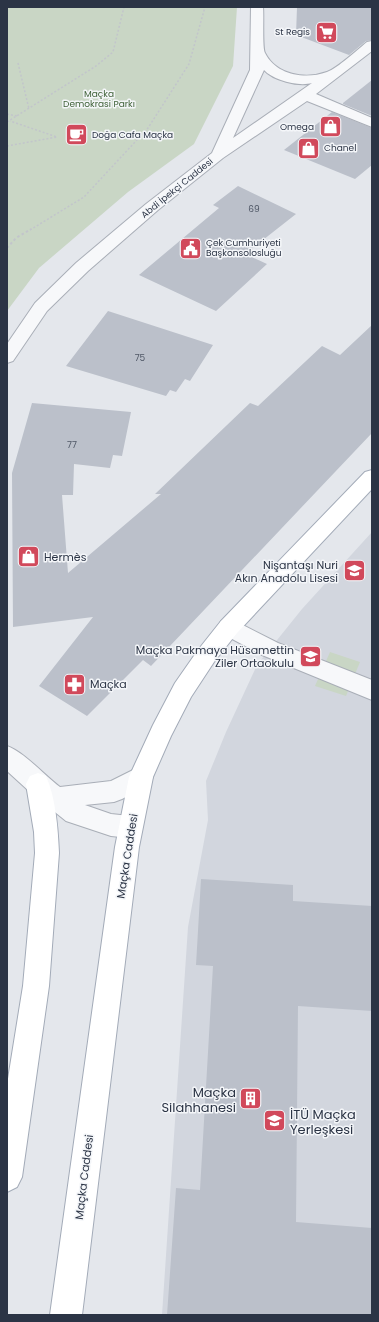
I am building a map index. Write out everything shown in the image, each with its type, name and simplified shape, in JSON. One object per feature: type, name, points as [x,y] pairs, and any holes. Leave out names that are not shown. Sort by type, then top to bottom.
[{"type":"main road","name":"Maçka Caddesi","points":[[66,1315],[130,827],[141,777],[161,732],[183,690],[206,656],[229,627],[372,477]]},
{"type":"main road","points":[[7,1177],[36,986],[47,853],[46,832],[48,791]]},
{"type":"street","points":[[218,155],[257,70],[257,7]]},
{"type":"street","name":"Abdi İpekçi Caddesi","points":[[7,357],[41,307],[82,267],[152,207],[218,155],[306,95],[372,45]]},
{"type":"street","points":[[257,53],[274,72],[294,79],[309,80],[332,75]]},
{"type":"street","points":[[306,95],[372,123]]},
{"type":"street","points":[[229,627],[270,649],[372,690]]},
{"type":"street","points":[[7,756],[75,813],[111,825],[130,827]]},
{"type":"street","points":[[48,791],[114,791],[141,777]]},
{"type":"path","points":[[7,122],[96,66],[113,52],[124,7]]},
{"type":"path","points":[[7,248],[16,238],[84,197],[148,128],[189,64],[205,7]]},
{"type":"path","points":[[18,63],[29,109]]},
{"type":"path","points":[[7,114],[18,116]]},
{"type":"path","points":[[7,146],[57,137],[10,121]]},
{"type":"shaded area","name":"İTÜ Maçka Yerleşkesi","points":[[372,532],[372,1315],[162,1315],[188,927],[208,820],[206,781],[226,732],[257,665],[302,609]]},
{"type":"green space","name":"Maçka Demokrasi Parkı","points":[[7,7],[237,7],[233,66],[194,144],[128,192],[39,268],[7,311]]},
{"type":"green space","points":[[330,652],[360,662],[346,696],[315,686]]},
{"type":"building","points":[[297,7],[372,7],[372,40],[366,41],[349,55],[296,35]]},
{"type":"building","points":[[372,80],[372,116],[343,104],[343,103]]},
{"type":"building","points":[[332,112],[372,128],[372,165],[355,179],[284,150]]},
{"type":"building","points":[[238,186],[296,214],[245,254],[267,264],[216,311],[139,275],[219,208],[213,205]]},
{"type":"building","points":[[108,311],[213,345],[190,381],[185,379],[176,392],[170,390],[166,396],[66,366]]},
{"type":"building","points":[[372,325],[372,433],[151,666],[143,660],[87,716],[39,686],[93,617],[13,627],[12,473],[32,403],[131,412],[122,456],[113,455],[110,468],[74,464],[73,495],[62,495],[68,573],[161,494],[155,494],[250,403],[258,406],[322,346],[340,355]]},
{"type":"building","name":"Maçka Silahhanesi","points":[[201,879],[293,885],[293,901],[372,906],[372,1011],[298,1006],[296,1222],[372,1228],[372,1315],[167,1315],[176,1188],[200,1190],[213,966],[196,965]]},
{"type":"place","name":"St Regis","points":[[326,32]]},
{"type":"place","name":"Omega","points":[[330,127]]},
{"type":"place","name":"Doğa Cafa Maçka","points":[[76,135]]},
{"type":"place","name":"Chanel","points":[[308,148]]},
{"type":"place","name":"Çek Cumhuriyeti Başkonsolosluğu","points":[[191,248]]},
{"type":"place","name":"Hermès","points":[[29,557]]},
{"type":"place","name":"Nişantaşı Nuri Akın Anadolu Lisesi","points":[[354,571]]},
{"type":"place","name":"Maçka Pakmaya Hüsamettin Ziler Ortaokulu","points":[[310,656]]},
{"type":"place","name":"Maçka","points":[[75,684]]},
{"type":"place","name":"Maçka Silahhanesi","points":[[251,1099]]},
{"type":"place","name":"İTÜ Maçka Yerleşkesi","points":[[274,1121]]}]
